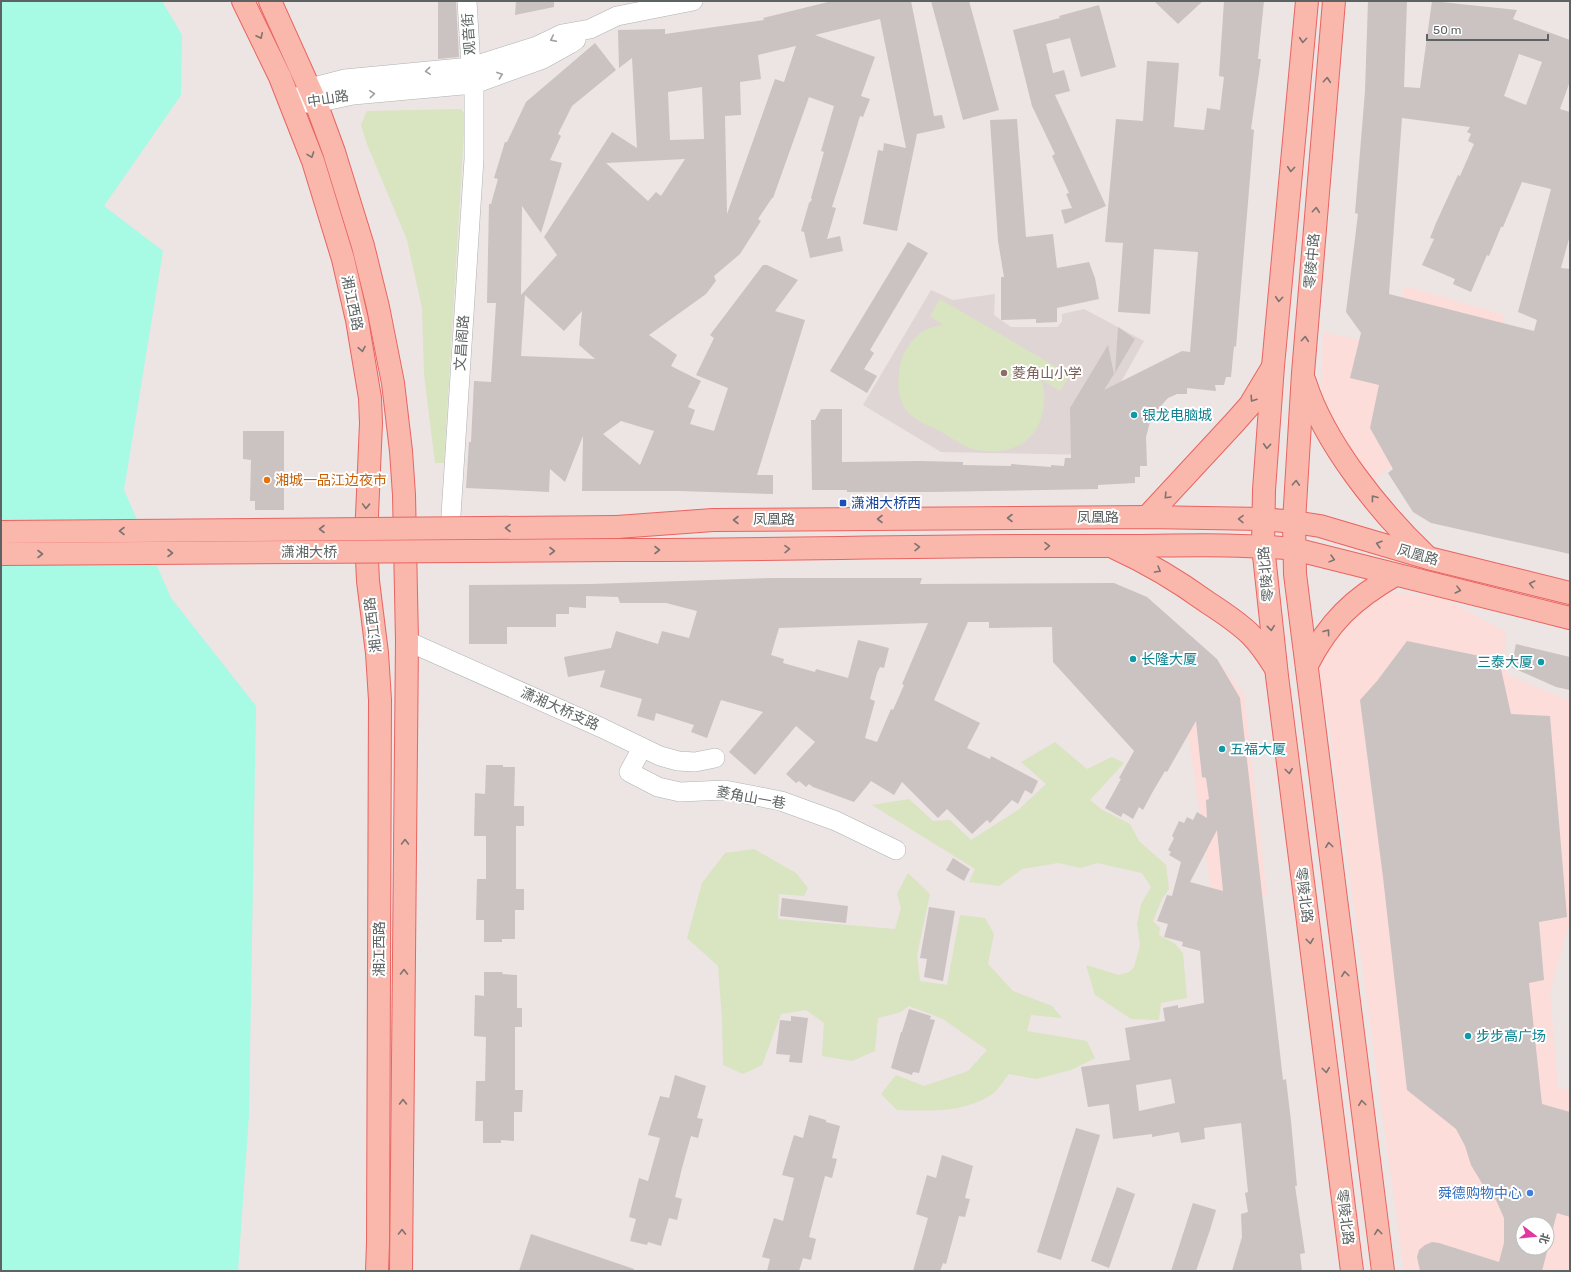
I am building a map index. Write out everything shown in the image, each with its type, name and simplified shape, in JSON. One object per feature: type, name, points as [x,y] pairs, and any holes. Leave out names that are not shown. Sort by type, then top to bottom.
[{"type":"main road","name":"湘江西路","points":[[243,1],[292,104],[313,161],[343,259],[357,320],[370,398],[371,423],[366,538],[368,581],[377,653],[380,700],[377,1271]]},
{"type":"main road","name":"湘江西路","points":[[270,1],[313,95],[334,152],[363,246],[378,307],[393,383],[401,451],[404,495],[407,641],[401,1271]]},
{"type":"main road","name":"零陵中路","points":[[1263,519],[1273,366],[1307,1]]},
{"type":"main road","name":"零陵中路","points":[[1294,522],[1302,373],[1334,1]]},
{"type":"main road","points":[[1147,517],[1236,422],[1250,404],[1273,366]]},
{"type":"main road","points":[[1302,373],[1318,415],[1342,455],[1391,520],[1428,558]]},
{"type":"main road","name":"凤凰路","points":[[617,527],[712,520],[1147,517],[1263,519],[1320,526],[1428,558],[1570,593]]},
{"type":"main road","name":"零陵北路","points":[[1263,519],[1262,546],[1276,668],[1352,1271]]},
{"type":"main road","name":"零陵北路","points":[[1294,522],[1295,574],[1383,1271]]},
{"type":"main road","name":"潇湘大桥","points":[[1,532],[617,527]]},
{"type":"main road","points":[[1110,546],[1156,568],[1236,622],[1251,635],[1264,650],[1276,668]]},
{"type":"main road","name":"凤凰路","points":[[618,550],[1262,546],[1294,549],[1570,618]]},
{"type":"main road","name":"潇湘大桥","points":[[1,554],[618,550]]},
{"type":"main road","points":[[1307,665],[1318,645],[1344,611],[1378,585],[1395,575]]},
{"type":"street","name":"观音街","points":[[467,1],[473,75]]},
{"type":"street","name":"中山路","points":[[292,104],[313,95],[353,95],[473,75],[562,34],[590,29],[617,16],[693,1]]},
{"type":"street","name":"文昌阁路","points":[[473,75],[474,159],[449,546],[523,544]]},
{"type":"street","name":"潇湘大桥支路","points":[[407,641],[602,728],[660,756],[678,761],[695,762],[715,758]]},
{"type":"street","name":"菱角山一巷","points":[[642,748],[629,772],[658,787],[680,792],[725,790],[781,801],[836,821],[896,850]]},
{"type":"shaded area","points":[[1,1],[162,1],[182,35],[181,95],[104,206],[163,251],[124,490],[171,598],[256,706],[249,1115],[238,1271],[1,1271]]},
{"type":"shaded area","points":[[461,109],[465,115],[444,463],[435,463],[424,374],[422,308],[407,240],[367,144],[361,125],[367,111]]},
{"type":"shaded area","points":[[1405,286],[1504,315],[1501,336],[1570,474],[1398,461],[1369,484],[1345,448],[1321,394],[1323,332],[1387,346]]},
{"type":"shaded area","name":"菱角山小学","points":[[931,290],[953,300],[995,294],[994,315],[1011,327],[1057,327],[1062,322],[1062,314],[1084,309],[1144,341],[1102,416],[1098,455],[941,452],[863,405]]},
{"type":"shaded area","points":[[940,299],[1070,375],[1060,391],[1041,379],[1044,394],[1043,409],[1040,421],[1034,432],[1016,447],[991,452],[973,449],[919,421],[904,407],[898,384],[901,360],[906,349],[918,335],[930,328],[943,325],[930,316]]},
{"type":"shaded area","points":[[1389,592],[1445,598],[1505,632],[1507,675],[1570,701],[1570,921],[1550,992],[1558,1087],[1570,1092],[1570,1271],[1404,1271],[1330,732],[1318,668],[1333,633]]},
{"type":"shaded area","name":"五福大厦","points":[[1215,657],[1244,694],[1267,895],[1212,898],[1189,740],[1160,706]]},
{"type":"shaded area","points":[[1055,742],[1087,769],[1112,757],[1124,763],[1090,800],[1101,809],[1130,824],[1139,841],[1166,865],[1169,889],[1162,899],[1153,921],[1160,928],[1159,935],[1174,943],[1183,953],[1187,998],[1161,1003],[1159,1020],[1131,1019],[1095,995],[1086,965],[1119,975],[1129,972],[1134,967],[1140,945],[1137,924],[1141,904],[1151,887],[1142,873],[1097,863],[1081,868],[1058,863],[1022,869],[999,886],[969,882],[975,869],[872,805],[909,799],[933,821],[950,820],[971,840],[1018,810],[1046,784],[1021,762]]},
{"type":"shaded area","points":[[754,849],[796,873],[808,888],[804,896],[779,894],[778,919],[895,929],[901,908],[897,894],[908,873],[930,894],[917,955],[920,981],[947,985],[960,915],[985,918],[994,934],[988,964],[1013,991],[1052,1006],[1062,1018],[1031,1015],[1027,1031],[1087,1041],[1095,1058],[1071,1070],[1036,1079],[1009,1074],[994,1093],[969,1105],[945,1110],[897,1110],[881,1094],[896,1075],[924,1086],[968,1071],[987,1050],[943,1019],[909,1006],[901,1012],[878,1018],[875,1051],[852,1061],[822,1056],[824,1023],[806,1010],[781,1014],[762,1065],[743,1074],[723,1065],[722,1019],[718,966],[687,938],[702,883],[725,853]]},
{"type":"building","points":[[438,1],[456,1],[459,57],[438,59]]},
{"type":"building","points":[[516,1],[554,1],[554,7],[515,15]]},
{"type":"building","points":[[832,1],[911,1],[934,116],[942,115],[945,128],[917,134],[897,231],[863,224],[878,150],[883,151],[884,143],[906,148],[880,19],[815,35],[875,57],[861,96],[870,99],[863,117],[860,116],[832,207],[836,208],[827,239],[840,236],[843,251],[810,258],[804,232],[801,231],[809,203],[812,200],[811,198],[824,152],[821,151],[834,106],[809,97],[773,198],[758,219],[761,221],[740,254],[714,276],[716,281],[706,294],[649,335],[677,355],[671,366],[701,381],[688,407],[695,410],[690,424],[714,431],[728,388],[696,375],[714,338],[710,335],[763,265],[767,265],[798,280],[775,311],[805,320],[757,475],[773,475],[773,494],[679,491],[582,491],[583,436],[565,482],[550,469],[549,492],[466,488],[469,442],[471,442],[474,381],[491,382],[496,303],[487,303],[489,204],[491,204],[498,179],[494,178],[505,142],[507,142],[526,102],[595,43],[616,70],[572,106],[558,134],[561,136],[550,160],[562,163],[541,233],[522,206],[521,295],[557,255],[544,237],[612,132],[637,148],[632,58],[619,68],[618,30],[665,29],[665,34],[764,20],[763,18]],"holes":[[[796,46],[784,82],[775,79],[727,214],[725,116],[741,115],[740,82],[761,79],[758,55]],[[702,87],[704,139],[670,140],[668,92]],[[685,159],[661,196],[656,192],[648,201],[606,163]],[[525,295],[564,331],[582,311],[579,345],[595,359],[521,356]],[[621,421],[654,431],[640,465],[603,434]]]},
{"type":"building","points":[[931,1],[969,1],[999,110],[963,120]]},
{"type":"building","points":[[1154,1],[1203,1],[1178,24]]},
{"type":"building","points":[[1224,1],[1264,1],[1258,59],[1261,59],[1251,129],[1254,130],[1236,347],[1234,346],[1231,377],[1226,377],[1224,385],[1215,385],[1216,391],[1187,388],[1187,394],[1177,394],[1168,398],[1150,422],[1146,437],[1147,466],[1140,466],[1140,477],[1135,477],[1135,483],[1098,485],[1098,489],[933,492],[847,492],[847,490],[812,490],[811,420],[815,420],[821,409],[842,409],[842,462],[920,461],[963,462],[963,465],[1011,466],[1011,464],[1051,467],[1051,465],[1064,466],[1065,458],[1071,458],[1070,408],[1108,345],[1114,374],[1104,390],[1182,351],[1190,352],[1198,252],[1154,249],[1150,314],[1118,312],[1123,243],[1105,242],[1116,119],[1143,121],[1147,61],[1179,63],[1174,127],[1204,130],[1207,108],[1220,110],[1224,77],[1219,76]]},
{"type":"building","points":[[1368,1],[1407,1],[1404,87],[1420,88],[1432,1],[1517,10],[1513,19],[1570,40],[1570,81],[1560,109],[1570,112],[1570,235],[1561,268],[1570,269],[1570,554],[1431,523],[1413,512],[1388,473],[1393,469],[1370,428],[1379,385],[1350,378],[1361,333],[1346,312],[1358,214],[1355,213],[1365,91]],"holes":[[[1519,54],[1542,62],[1526,105],[1504,96]],[[1402,118],[1470,127],[1467,132],[1471,134],[1468,141],[1474,144],[1460,176],[1458,175],[1436,223],[1430,238],[1434,239],[1422,265],[1455,279],[1453,284],[1471,292],[1487,255],[1489,256],[1501,227],[1503,227],[1522,182],[1551,189],[1518,312],[1537,320],[1534,331],[1389,294]]]},
{"type":"building","points":[[1099,5],[1116,67],[1081,77],[1070,38],[1046,44],[1053,73],[1064,70],[1070,91],[1055,95],[1106,206],[1065,224],[1061,210],[1072,208],[1066,194],[1069,193],[1052,156],[1055,154],[1032,106],[1013,30],[1060,18],[1059,16]]},
{"type":"building","points":[[1017,119],[1026,237],[1053,234],[1057,268],[1089,262],[1095,278],[1099,299],[1057,308],[1057,322],[1036,323],[1036,319],[1001,320],[1001,277],[1004,277],[998,241],[990,120]]},
{"type":"building","points":[[908,242],[928,253],[870,350],[874,353],[864,369],[877,376],[867,393],[830,371]]},
{"type":"building","points":[[1118,327],[1135,339],[1115,373]]},
{"type":"building","name":"湘城一品江边夜市","points":[[243,431],[284,431],[284,510],[255,510],[255,501],[250,501],[251,460],[243,459]]},
{"type":"building","points":[[772,578],[922,578],[920,584],[1114,583],[1147,597],[1217,659],[1240,698],[1283,1080],[1286,1079],[1291,1121],[1297,1186],[1295,1186],[1305,1253],[1300,1254],[1302,1271],[1232,1271],[1242,1237],[1241,1214],[1248,1212],[1245,1193],[1248,1192],[1241,1123],[1204,1128],[1205,1139],[1181,1143],[1179,1132],[1152,1137],[1152,1134],[1113,1139],[1109,1104],[1088,1107],[1081,1067],[1130,1060],[1125,1028],[1165,1021],[1163,1008],[1178,1005],[1178,1008],[1204,1003],[1200,951],[1182,946],[1183,942],[1164,937],[1168,924],[1157,921],[1167,895],[1172,896],[1181,862],[1169,855],[1171,852],[1168,850],[1174,838],[1172,836],[1179,821],[1184,823],[1187,817],[1193,820],[1197,812],[1207,818],[1206,800],[1209,799],[1206,778],[1202,777],[1196,721],[1143,810],[1139,807],[1133,819],[1123,813],[1121,817],[1105,808],[1134,751],[1053,662],[1052,627],[989,628],[989,622],[968,622],[934,700],[980,723],[967,748],[990,759],[991,756],[1038,781],[1032,794],[1025,790],[1018,804],[1012,800],[990,823],[987,820],[972,834],[947,809],[938,818],[902,782],[894,795],[871,781],[854,802],[813,787],[809,784],[806,787],[799,781],[796,783],[786,774],[815,742],[796,726],[755,775],[729,752],[763,712],[721,700],[707,738],[691,732],[694,725],[656,713],[654,721],[637,716],[642,699],[600,687],[605,670],[568,677],[564,657],[611,648],[616,631],[658,644],[662,631],[689,638],[697,611],[666,603],[620,603],[618,597],[586,596],[586,608],[569,607],[569,614],[556,614],[556,627],[507,627],[507,644],[469,644],[469,585],[591,584]],"holes":[[[928,623],[902,684],[904,685],[893,710],[891,709],[877,742],[865,738],[875,701],[870,699],[877,673],[880,667],[884,668],[889,648],[858,640],[848,678],[816,669],[815,672],[783,663],[784,659],[771,655],[779,628]],[[1217,830],[1223,891],[1190,882]],[[1171,1079],[1175,1103],[1139,1111],[1136,1085]]]},
{"type":"building","points":[[1407,641],[1499,660],[1511,714],[1550,716],[1567,917],[1539,922],[1544,980],[1529,983],[1542,1104],[1570,1112],[1570,1217],[1557,1213],[1555,1221],[1555,1216],[1515,1216],[1515,1256],[1546,1256],[1542,1271],[1420,1271],[1417,1257],[1419,1250],[1432,1242],[1499,1262],[1504,1243],[1504,1218],[1496,1200],[1483,1185],[1471,1165],[1465,1146],[1456,1129],[1407,1090],[1383,877],[1360,700],[1377,681]]},
{"type":"building","name":"三泰大厦","points":[[1516,644],[1570,657],[1570,690],[1556,687],[1511,667]]},
{"type":"building","points":[[486,765],[515,767],[514,806],[524,806],[524,826],[516,826],[516,889],[524,889],[524,910],[515,910],[515,939],[502,939],[502,942],[484,942],[484,920],[476,920],[477,879],[486,879],[486,836],[474,836],[475,793],[485,794]]},
{"type":"building","points":[[953,858],[970,869],[964,881],[946,870]]},
{"type":"building","points":[[782,898],[848,906],[846,923],[780,916]]},
{"type":"building","points":[[929,907],[955,911],[943,981],[924,977],[927,959],[920,958]]},
{"type":"building","points":[[484,972],[503,972],[502,974],[517,975],[517,1008],[522,1008],[522,1027],[515,1027],[515,1090],[523,1090],[522,1112],[514,1112],[514,1141],[501,1140],[501,1143],[483,1143],[483,1121],[475,1121],[476,1081],[485,1081],[486,1037],[474,1036],[475,995],[484,996]]},
{"type":"building","points":[[909,1009],[931,1016],[930,1019],[935,1020],[919,1073],[913,1072],[912,1075],[891,1068]]},
{"type":"building","points":[[791,1016],[808,1018],[802,1063],[789,1062],[790,1055],[776,1054],[780,1020],[791,1021]]},
{"type":"building","points":[[675,1075],[706,1086],[697,1118],[703,1119],[698,1138],[691,1136],[682,1168],[675,1197],[682,1199],[677,1220],[669,1218],[661,1246],[648,1242],[647,1245],[630,1241],[636,1219],[629,1217],[639,1178],[648,1181],[660,1138],[648,1135],[660,1096],[669,1098]]},
{"type":"building","points":[[809,1115],[840,1126],[832,1158],[837,1159],[832,1178],[825,1176],[809,1237],[816,1239],[811,1260],[803,1258],[799,1271],[767,1271],[770,1259],[762,1257],[774,1218],[783,1221],[794,1178],[782,1175],[794,1135],[803,1138]]},
{"type":"building","points":[[1076,1128],[1100,1135],[1061,1260],[1037,1252]]},
{"type":"building","points":[[942,1155],[973,1166],[965,1198],[970,1199],[965,1217],[959,1216],[946,1264],[943,1263],[940,1271],[913,1271],[928,1218],[916,1214],[927,1175],[936,1178]]},
{"type":"building","points":[[1117,1187],[1135,1194],[1109,1268],[1091,1261]]},
{"type":"building","points":[[1193,1203],[1216,1210],[1210,1230],[1196,1271],[1171,1271]]},
{"type":"building","points":[[531,1234],[634,1269],[634,1271],[519,1271]]},
{"type":"place","name":"菱角山小学","points":[[1004,373]]},
{"type":"place","name":"银龙电脑城","points":[[1134,415]]},
{"type":"place","name":"湘城一品江边夜市","points":[[267,480]]},
{"type":"place","name":"潇湘大桥西","points":[[843,503]]},
{"type":"place","name":"长隆大厦","points":[[1133,659]]},
{"type":"place","name":"三泰大厦","points":[[1541,662]]},
{"type":"place","name":"五福大厦","points":[[1222,749]]},
{"type":"place","name":"步步高广场","points":[[1468,1036]]},
{"type":"place","name":"舜德购物中心","points":[[1530,1193]]}]
